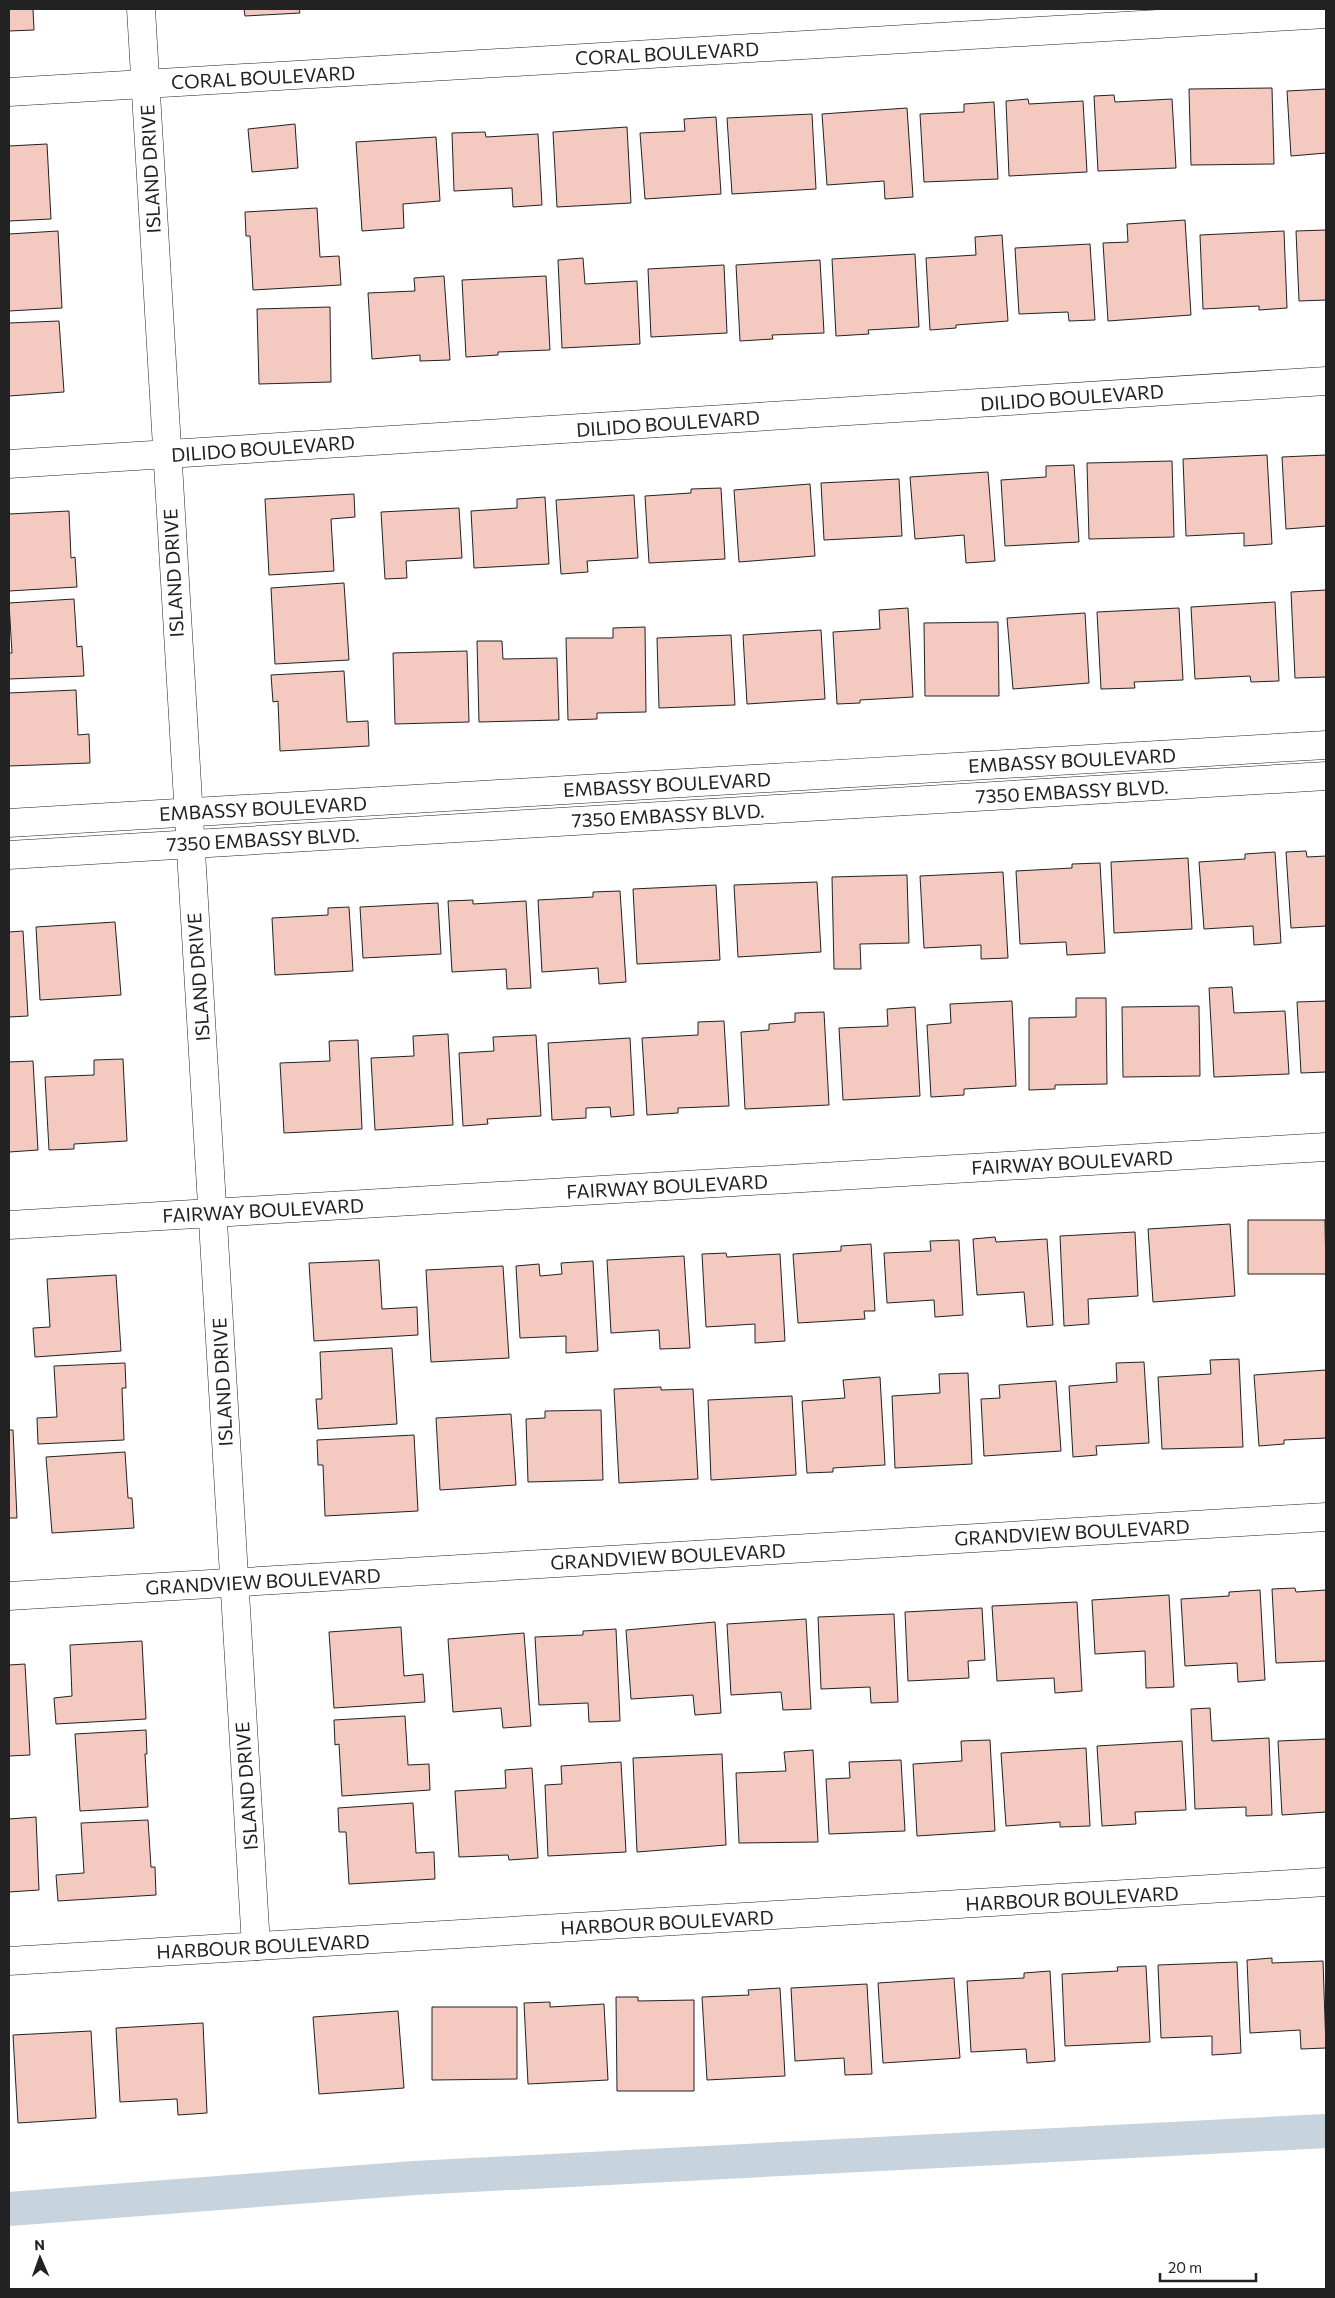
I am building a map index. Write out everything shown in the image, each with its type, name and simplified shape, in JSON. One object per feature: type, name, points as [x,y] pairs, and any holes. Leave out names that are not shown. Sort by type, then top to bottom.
[{"type":"street","name":"ISLAND DRIVE","points":[[141,9],[187,812],[256,1946]]},
{"type":"street","name":"CORAL BOULEVARD","points":[[9,92],[1326,14]]},
{"type":"street","name":"DILIDO BOULEVARD","points":[[9,464],[1326,381]]},
{"type":"street","name":"EMBASSY BOULEVARD","points":[[9,823],[1326,745]]},
{"type":"street","name":"7350 EMBASSY BLVD.","points":[[9,854],[1326,776]]},
{"type":"street","name":"FAIRWAY BOULEVARD","points":[[9,1225],[1326,1147]]},
{"type":"street","name":"GRANDVIEW BOULEVARD","points":[[9,1596],[1326,1516]]},
{"type":"street","name":"HARBOUR BOULEVARD","points":[[9,1961],[1326,1882]]},
{"type":"building","points":[[9,9],[33,9],[34,30],[9,31]]},
{"type":"building","points":[[244,9],[299,9],[300,13],[245,16]]},
{"type":"building","points":[[1272,88],[1274,164],[1191,165],[1189,89]]},
{"type":"building","points":[[1326,89],[1326,153],[1291,156],[1287,91]]},
{"type":"building","points":[[1114,95],[1115,102],[1172,99],[1176,168],[1098,171],[1094,96]]},
{"type":"building","points":[[1028,99],[1029,104],[1083,101],[1087,172],[1009,176],[1006,101]]},
{"type":"building","points":[[994,102],[998,179],[924,182],[920,114],[964,112],[964,104]]},
{"type":"building","points":[[907,108],[913,197],[885,199],[884,181],[827,185],[822,114]]},
{"type":"building","points":[[812,114],[816,189],[732,194],[727,118]]},
{"type":"building","points":[[716,117],[721,194],[645,199],[640,133],[685,131],[684,119]]},
{"type":"building","points":[[295,124],[298,168],[252,172],[248,129]]},
{"type":"building","points":[[627,127],[631,203],[557,207],[553,132]]},
{"type":"building","points":[[485,132],[486,137],[538,134],[542,205],[513,207],[512,188],[454,191],[452,133]]},
{"type":"building","points":[[436,137],[440,201],[403,204],[404,228],[362,231],[356,142]]},
{"type":"building","points":[[47,144],[51,219],[9,221],[9,146]]},
{"type":"building","points":[[317,208],[320,257],[339,256],[341,285],[253,290],[250,236],[246,236],[245,212]]},
{"type":"building","points":[[1185,220],[1191,315],[1108,321],[1103,243],[1128,242],[1127,224]]},
{"type":"building","points":[[1326,230],[1326,300],[1299,301],[1296,231]]},
{"type":"building","points":[[58,231],[62,308],[9,311],[9,234]]},
{"type":"building","points":[[1284,231],[1287,308],[1259,310],[1259,306],[1203,309],[1200,235]]},
{"type":"building","points":[[1002,235],[1008,321],[956,325],[956,328],[930,330],[926,258],[976,255],[975,237]]},
{"type":"building","points":[[1090,244],[1095,320],[1069,321],[1068,312],[1019,314],[1015,248]]},
{"type":"building","points":[[915,254],[919,327],[868,330],[869,334],[836,336],[832,259]]},
{"type":"building","points":[[583,258],[585,284],[637,281],[640,344],[562,348],[558,260]]},
{"type":"building","points":[[820,260],[824,333],[772,335],[773,339],[740,341],[736,265]]},
{"type":"building","points":[[724,265],[727,333],[651,337],[648,269]]},
{"type":"building","points":[[444,276],[450,360],[420,361],[420,355],[372,359],[368,293],[415,291],[414,278]]},
{"type":"building","points":[[546,276],[550,350],[498,352],[498,355],[466,357],[462,280]]},
{"type":"building","points":[[330,307],[331,382],[259,384],[257,309]]},
{"type":"building","points":[[59,321],[64,392],[9,396],[9,323]]},
{"type":"building","points":[[1267,455],[1272,544],[1244,546],[1244,533],[1186,536],[1183,459]]},
{"type":"building","points":[[1326,455],[1326,526],[1286,529],[1282,457]]},
{"type":"building","points":[[1172,461],[1174,537],[1089,539],[1087,463]]},
{"type":"building","points":[[1074,465],[1079,542],[1005,546],[1001,480],[1046,477],[1046,466]]},
{"type":"building","points":[[988,472],[995,561],[966,563],[964,535],[915,539],[910,477]]},
{"type":"building","points":[[899,479],[902,536],[824,540],[821,483]]},
{"type":"building","points":[[810,484],[815,556],[739,562],[734,490]]},
{"type":"building","points":[[721,488],[725,559],[649,563],[645,496],[691,493],[691,489]]},
{"type":"building","points":[[354,494],[355,517],[331,519],[334,571],[269,575],[265,499]]},
{"type":"building","points":[[634,495],[638,558],[587,561],[588,572],[561,574],[556,500]]},
{"type":"building","points":[[545,497],[549,564],[474,568],[471,511],[517,508],[517,499]]},
{"type":"building","points":[[459,508],[462,558],[406,561],[407,578],[385,579],[381,512]]},
{"type":"building","points":[[69,511],[71,558],[75,557],[77,587],[9,591],[9,514]]},
{"type":"building","points":[[344,583],[349,660],[275,664],[271,588]]},
{"type":"building","points":[[1326,590],[1326,677],[1295,678],[1291,592]]},
{"type":"building","points":[[74,599],[77,647],[82,646],[84,676],[9,679],[9,653],[12,653],[9,603]]},
{"type":"building","points":[[1275,602],[1279,681],[1251,682],[1250,676],[1195,679],[1191,607]]},
{"type":"building","points":[[908,608],[913,697],[860,700],[860,703],[837,704],[833,632],[880,629],[879,610]]},
{"type":"building","points":[[1179,608],[1183,680],[1134,682],[1135,688],[1101,689],[1097,612]]},
{"type":"building","points":[[1085,613],[1089,683],[1013,689],[1007,618]]},
{"type":"building","points":[[998,622],[999,696],[925,696],[924,623]]},
{"type":"building","points":[[645,627],[646,712],[597,713],[597,719],[568,720],[566,638],[613,638],[613,628]]},
{"type":"building","points":[[821,630],[825,699],[747,704],[743,635]]},
{"type":"building","points":[[731,635],[735,705],[659,708],[657,638]]},
{"type":"building","points":[[477,641],[502,641],[503,659],[557,658],[559,720],[479,722]]},
{"type":"building","points":[[467,651],[469,722],[395,724],[393,653]]},
{"type":"building","points":[[344,671],[347,722],[368,721],[369,746],[280,751],[278,701],[273,702],[271,675]]},
{"type":"building","points":[[76,690],[78,735],[89,734],[90,763],[9,766],[9,693]]},
{"type":"building","points":[[1306,851],[1307,857],[1326,856],[1326,926],[1291,928],[1286,852]]},
{"type":"building","points":[[1275,852],[1281,943],[1254,945],[1253,926],[1204,929],[1199,862],[1245,859],[1245,854]]},
{"type":"building","points":[[1188,858],[1192,929],[1114,933],[1111,862]]},
{"type":"building","points":[[1100,863],[1105,953],[1067,955],[1066,942],[1020,944],[1016,871],[1072,868],[1072,864]]},
{"type":"building","points":[[1003,872],[1008,958],[981,959],[981,945],[924,948],[920,876]]},
{"type":"building","points":[[907,875],[909,943],[860,944],[861,969],[834,969],[832,877]]},
{"type":"building","points":[[817,882],[821,952],[738,957],[734,885]]},
{"type":"building","points":[[716,885],[720,960],[637,964],[633,889]]},
{"type":"building","points":[[620,891],[626,982],[599,984],[598,968],[542,972],[538,900],[593,897],[593,892]]},
{"type":"building","points":[[473,900],[473,904],[526,901],[531,988],[507,989],[506,969],[452,972],[448,901]]},
{"type":"building","points":[[438,903],[441,954],[363,958],[360,907]]},
{"type":"building","points":[[349,907],[353,971],[275,975],[272,918],[328,915],[328,908]]},
{"type":"building","points":[[115,922],[121,995],[40,1000],[36,927]]},
{"type":"building","points":[[23,931],[28,1016],[9,1017],[9,932]]},
{"type":"building","points":[[1232,987],[1234,1013],[1285,1011],[1289,1074],[1214,1077],[1209,988]]},
{"type":"building","points":[[1076,998],[1106,998],[1107,1084],[1055,1085],[1055,1089],[1029,1090],[1029,1018],[1076,1017]]},
{"type":"building","points":[[1012,1001],[1016,1086],[964,1089],[964,1095],[931,1097],[927,1025],[951,1023],[950,1004]]},
{"type":"building","points":[[1326,1001],[1326,1072],[1301,1073],[1297,1002]]},
{"type":"building","points":[[1199,1006],[1200,1076],[1123,1077],[1122,1007]]},
{"type":"building","points":[[915,1007],[920,1096],[843,1100],[839,1028],[888,1026],[887,1009]]},
{"type":"building","points":[[824,1012],[829,1105],[745,1109],[741,1032],[769,1030],[769,1024],[795,1022],[795,1013]]},
{"type":"building","points":[[724,1021],[729,1106],[678,1108],[678,1113],[647,1115],[642,1038],[698,1035],[698,1022]]},
{"type":"building","points":[[448,1034],[453,1125],[375,1130],[371,1058],[414,1056],[413,1036]]},
{"type":"building","points":[[536,1035],[541,1116],[487,1119],[488,1124],[463,1126],[459,1053],[494,1051],[493,1037]]},
{"type":"building","points":[[630,1038],[634,1115],[611,1117],[610,1107],[586,1108],[586,1118],[552,1120],[548,1043]]},
{"type":"building","points":[[358,1040],[362,1129],[284,1133],[280,1063],[330,1061],[329,1041]]},
{"type":"building","points":[[123,1059],[127,1141],[74,1144],[74,1149],[49,1150],[45,1077],[94,1075],[94,1060]]},
{"type":"building","points":[[33,1061],[38,1150],[9,1152],[9,1062]]},
{"type":"building","points":[[1248,1220],[1325,1220],[1326,1274],[1248,1274]]},
{"type":"building","points":[[1230,1224],[1235,1296],[1153,1302],[1148,1229]]},
{"type":"building","points":[[1135,1232],[1138,1296],[1088,1299],[1089,1324],[1064,1326],[1060,1236]]},
{"type":"building","points":[[995,1237],[996,1242],[1047,1239],[1053,1325],[1027,1327],[1024,1292],[977,1295],[973,1239]]},
{"type":"building","points":[[959,1240],[963,1315],[935,1317],[934,1300],[887,1303],[884,1253],[931,1251],[930,1241]]},
{"type":"building","points":[[871,1244],[875,1311],[864,1311],[865,1319],[798,1323],[793,1254],[841,1251],[841,1246]]},
{"type":"building","points":[[726,1253],[727,1257],[780,1254],[785,1341],[755,1343],[755,1324],[706,1327],[702,1254]]},
{"type":"building","points":[[684,1256],[690,1348],[660,1349],[659,1330],[611,1333],[607,1260]]},
{"type":"building","points":[[379,1260],[382,1309],[417,1307],[418,1335],[314,1341],[309,1263]]},
{"type":"building","points":[[593,1261],[598,1351],[566,1353],[566,1336],[520,1338],[516,1266],[539,1264],[540,1276],[562,1274],[561,1263]]},
{"type":"building","points":[[503,1266],[509,1358],[431,1362],[426,1270]]},
{"type":"building","points":[[116,1275],[121,1351],[35,1357],[33,1328],[50,1327],[47,1279]]},
{"type":"building","points":[[392,1348],[397,1424],[318,1429],[316,1399],[322,1399],[320,1352]]},
{"type":"building","points":[[1239,1359],[1243,1447],[1162,1449],[1158,1377],[1211,1374],[1210,1360]]},
{"type":"building","points":[[1144,1362],[1149,1443],[1096,1446],[1097,1455],[1073,1457],[1069,1386],[1117,1382],[1116,1363]]},
{"type":"building","points":[[125,1363],[126,1388],[122,1388],[124,1440],[38,1444],[37,1418],[57,1417],[54,1366]]},
{"type":"building","points":[[1326,1370],[1326,1438],[1284,1440],[1284,1444],[1259,1446],[1254,1375]]},
{"type":"building","points":[[968,1373],[972,1464],[895,1468],[892,1396],[940,1393],[939,1374]]},
{"type":"building","points":[[880,1377],[885,1465],[833,1468],[833,1472],[807,1473],[802,1401],[845,1398],[843,1380]]},
{"type":"building","points":[[1056,1381],[1061,1451],[984,1456],[981,1399],[1000,1398],[999,1385]]},
{"type":"building","points":[[661,1387],[661,1390],[693,1389],[698,1479],[619,1483],[614,1389]]},
{"type":"building","points":[[792,1396],[796,1475],[711,1480],[708,1400]]},
{"type":"building","points":[[601,1410],[603,1480],[528,1482],[526,1419],[545,1418],[545,1411]]},
{"type":"building","points":[[511,1414],[516,1485],[440,1490],[436,1418]]},
{"type":"building","points":[[9,1430],[13,1430],[17,1518],[9,1518]]},
{"type":"building","points":[[414,1435],[418,1511],[325,1516],[323,1465],[318,1465],[317,1440]]},
{"type":"building","points":[[125,1452],[128,1498],[132,1498],[134,1528],[52,1533],[46,1457]]},
{"type":"building","points":[[1295,1588],[1296,1592],[1326,1590],[1326,1661],[1276,1663],[1272,1589]]},
{"type":"building","points":[[1260,1590],[1265,1680],[1238,1682],[1237,1663],[1185,1666],[1181,1599],[1229,1596],[1229,1592]]},
{"type":"building","points":[[1169,1595],[1174,1687],[1146,1688],[1145,1651],[1095,1654],[1092,1600]]},
{"type":"building","points":[[1077,1602],[1082,1691],[1055,1693],[1054,1678],[997,1681],[992,1606]]},
{"type":"building","points":[[982,1608],[985,1660],[968,1661],[969,1678],[908,1681],[905,1612]]},
{"type":"building","points":[[894,1614],[898,1702],[871,1703],[870,1687],[821,1689],[818,1617]]},
{"type":"building","points":[[806,1619],[811,1709],[783,1710],[781,1692],[731,1695],[727,1624]]},
{"type":"building","points":[[715,1622],[721,1713],[695,1715],[693,1695],[631,1699],[626,1630]]},
{"type":"building","points":[[401,1627],[404,1676],[423,1674],[425,1702],[334,1708],[329,1632]]},
{"type":"building","points":[[616,1629],[620,1721],[589,1722],[588,1703],[539,1705],[535,1637],[583,1635],[583,1631]]},
{"type":"building","points":[[524,1633],[531,1726],[503,1728],[501,1708],[453,1712],[448,1639]]},
{"type":"building","points":[[142,1641],[146,1719],[56,1724],[54,1698],[72,1696],[70,1645]]},
{"type":"building","points":[[25,1664],[30,1755],[9,1756],[9,1665]]},
{"type":"building","points":[[1210,1708],[1212,1741],[1269,1738],[1272,1815],[1246,1816],[1246,1807],[1195,1809],[1191,1709]]},
{"type":"building","points":[[405,1716],[408,1765],[429,1764],[430,1790],[342,1796],[339,1744],[335,1745],[334,1720]]},
{"type":"building","points":[[146,1730],[147,1754],[145,1754],[148,1807],[80,1811],[75,1734]]},
{"type":"building","points":[[1326,1739],[1326,1812],[1282,1815],[1278,1741]]},
{"type":"building","points":[[990,1740],[995,1831],[917,1836],[913,1764],[962,1761],[961,1741]]},
{"type":"building","points":[[1182,1741],[1186,1810],[1135,1812],[1136,1824],[1102,1826],[1097,1746]]},
{"type":"building","points":[[1086,1748],[1090,1826],[1060,1827],[1060,1822],[1006,1826],[1001,1753]]},
{"type":"building","points":[[813,1750],[818,1842],[739,1843],[736,1773],[786,1771],[784,1752]]},
{"type":"building","points":[[722,1754],[726,1845],[637,1852],[633,1758]]},
{"type":"building","points":[[901,1760],[905,1831],[829,1834],[826,1779],[850,1778],[849,1762]]},
{"type":"building","points":[[621,1762],[626,1852],[548,1856],[545,1785],[562,1784],[561,1766]]},
{"type":"building","points":[[532,1768],[538,1858],[509,1860],[508,1855],[459,1857],[455,1791],[506,1788],[505,1770]]},
{"type":"building","points":[[413,1803],[416,1853],[434,1852],[435,1879],[349,1884],[346,1832],[339,1832],[338,1808]]},
{"type":"building","points":[[36,1817],[39,1890],[9,1892],[9,1819]]},
{"type":"building","points":[[148,1820],[151,1867],[155,1867],[156,1895],[58,1901],[56,1875],[84,1873],[81,1823]]},
{"type":"building","points":[[1272,1958],[1272,1963],[1323,1961],[1326,2048],[1301,2049],[1300,2030],[1250,2033],[1247,1960]]},
{"type":"building","points":[[1237,1962],[1241,2053],[1212,2055],[1212,2036],[1161,2038],[1158,1965]]},
{"type":"building","points":[[1146,1966],[1150,2042],[1065,2046],[1062,1974],[1118,1971],[1117,1967]]},
{"type":"building","points":[[1050,1971],[1055,2061],[1027,2063],[1026,2049],[971,2052],[967,1981],[1024,1978],[1024,1973]]},
{"type":"building","points":[[954,1978],[960,2058],[883,2063],[878,1983]]},
{"type":"building","points":[[867,1984],[872,2074],[845,2075],[844,2058],[795,2061],[791,1988]]},
{"type":"building","points":[[780,1988],[785,2076],[707,2080],[702,1997],[749,1995],[748,1990]]},
{"type":"building","points":[[616,1997],[638,1997],[638,2001],[694,2000],[694,2091],[617,2091]]},
{"type":"building","points":[[550,2002],[550,2007],[604,2004],[608,2080],[528,2084],[524,2003]]},
{"type":"building","points":[[432,2007],[517,2007],[517,2079],[432,2080]]},
{"type":"building","points":[[398,2011],[404,2088],[319,2094],[313,2017]]},
{"type":"building","points":[[203,2023],[207,2113],[178,2115],[177,2099],[120,2102],[116,2028]]},
{"type":"building","points":[[91,2031],[96,2118],[18,2123],[13,2035]]},
{"type":"waterway","points":[[9,2209],[415,2178],[1326,2131]]}]
